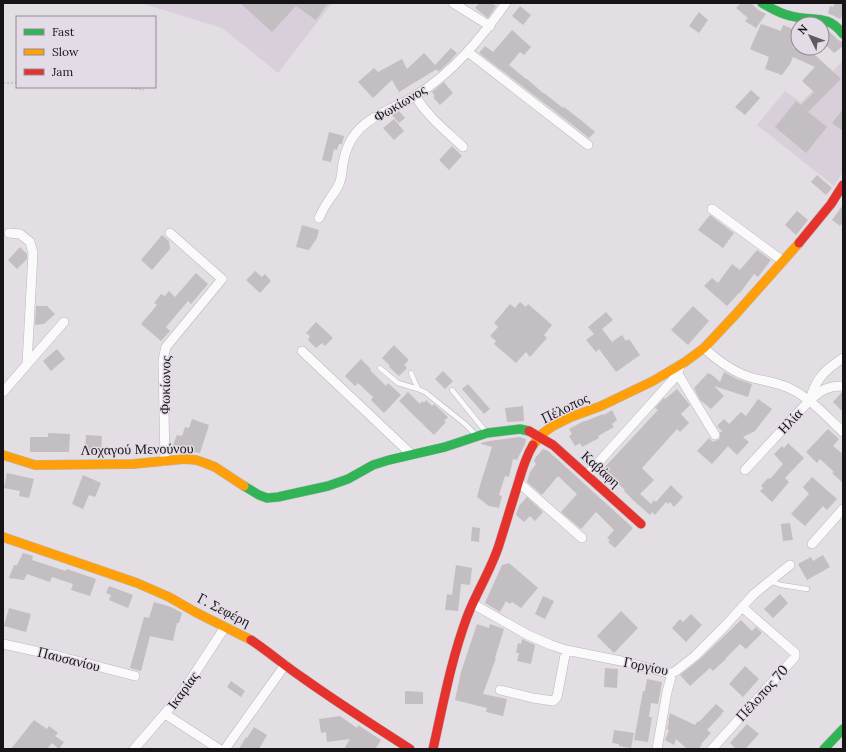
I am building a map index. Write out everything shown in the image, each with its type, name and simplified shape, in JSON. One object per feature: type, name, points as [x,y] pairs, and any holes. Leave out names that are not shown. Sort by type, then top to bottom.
[{"type":"street","points":[[453,3],[490,26]]},
{"type":"street","name":"Φωκίωνος","points":[[319,218],[339,185],[346,152],[357,132],[369,122],[415,96],[443,75],[468,52],[490,26],[506,3]]},
{"type":"street","points":[[762,3],[776,6],[785,15],[795,18],[828,21],[842,29]]},
{"type":"street","points":[[468,52],[588,145]]},
{"type":"street","points":[[415,96],[430,117],[463,147]]},
{"type":"street","name":"Πέλοπος","points":[[433,749],[454,657],[466,620],[498,547],[518,482],[527,457],[534,444],[548,430],[560,423],[616,399],[653,380],[679,370],[685,362],[704,348],[735,315],[821,216],[842,188]]},
{"type":"street","points":[[712,209],[783,260]]},
{"type":"street","points":[[9,233],[20,234],[30,242],[33,253],[28,364]]},
{"type":"street","name":"Φωκίωνος","points":[[165,461],[164,352],[171,340],[222,279],[170,233]]},
{"type":"street","points":[[3,392],[64,322]]},
{"type":"street","points":[[704,348],[720,362],[735,371],[751,378],[787,387],[799,393],[843,432]]},
{"type":"street","points":[[302,351],[411,454]]},
{"type":"street","points":[[809,401],[813,389],[820,378],[831,366],[843,358]]},
{"type":"street","points":[[587,475],[679,370],[715,435]]},
{"type":"street","name":"Ηλία","points":[[745,470],[818,393],[826,388],[843,386]]},
{"type":"street","name":"Λοχαγού Μενούνου","points":[[5,456],[43,466],[133,464],[189,459],[204,462],[220,470],[259,496],[271,498],[328,486],[348,479],[373,465],[411,454],[445,448],[487,433],[520,429],[540,437]]},
{"type":"street","name":"Καβάφη","points":[[540,437],[553,445],[641,524]]},
{"type":"street","points":[[3,447],[8,452],[5,456]]},
{"type":"street","points":[[518,482],[582,538]]},
{"type":"street","points":[[812,544],[843,509]]},
{"type":"street","name":"Γ. Σεφέρη","points":[[3,537],[143,586],[169,597],[248,638],[317,688],[410,749]]},
{"type":"street","name":"Γοργίου","points":[[473,604],[528,635],[551,645],[566,650],[672,673],[681,668],[695,656],[754,594],[790,565]]},
{"type":"street","name":"Πέλοπος 70","points":[[712,749],[795,657],[795,653],[742,607]]},
{"type":"street","name":"Ικαρίας","points":[[134,749],[180,696],[225,627]]},
{"type":"street","name":"Παυσανίου","points":[[3,644],[58,656],[135,676]]},
{"type":"street","points":[[500,690],[553,701],[557,697],[566,650]]},
{"type":"street","points":[[225,749],[285,665]]},
{"type":"street","points":[[657,749],[666,692],[672,673]]},
{"type":"street","points":[[165,714],[219,749]]},
{"type":"street","points":[[824,749],[843,729]]},
{"type":"lane","points":[[380,368],[398,382],[425,392],[465,424],[477,436]]},
{"type":"lane","points":[[411,373],[418,389]]},
{"type":"lane","points":[[452,390],[487,433]]},
{"type":"lane","points":[[770,581],[781,585],[807,589]]},
{"type":"path","points":[[3,83],[16,83]]},
{"type":"path","points":[[130,88],[144,90]]},
{"type":"shaded area","points":[[144,3],[332,3],[278,73],[222,28]]},
{"type":"shaded area","points":[[843,61],[843,172],[834,186],[757,125],[785,91],[801,102]]},
{"type":"building","points":[[240,3],[328,3],[316,20],[296,6],[272,32]]},
{"type":"building","points":[[479,3],[492,3],[496,6],[488,18],[475,8]]},
{"type":"building","points":[[741,3],[751,3],[758,10],[766,14],[756,28],[745,21],[748,18],[736,8]]},
{"type":"building","points":[[835,3],[843,3],[843,15],[840,19],[828,13],[830,6],[833,7]]},
{"type":"building","points":[[520,6],[531,15],[523,25],[512,16]]},
{"type":"building","points":[[699,12],[708,20],[699,33],[689,26]]},
{"type":"building","points":[[761,24],[781,31],[783,25],[790,28],[790,56],[816,56],[841,79],[808,112],[827,127],[806,153],[775,127],[796,101],[801,105],[814,92],[802,81],[815,67],[793,57],[782,75],[765,69],[769,57],[750,49]]},
{"type":"building","points":[[512,30],[531,47],[524,55],[520,52],[509,65],[595,132],[589,138],[479,53],[485,46],[493,52]]},
{"type":"building","points":[[830,32],[837,39],[843,42],[843,46],[834,53],[830,49]]},
{"type":"building","points":[[451,48],[457,53],[438,72],[437,69],[399,92],[392,80],[373,98],[358,82],[374,68],[378,72],[402,59],[407,69],[424,53],[435,65]]},
{"type":"building","points":[[444,82],[453,93],[440,105],[433,97],[435,96],[432,92]]},
{"type":"building","points":[[751,90],[760,98],[745,115],[735,107]]},
{"type":"building","points":[[843,109],[843,131],[832,123]]},
{"type":"building","points":[[399,111],[405,118],[399,123],[392,115]]},
{"type":"building","points":[[394,119],[404,131],[394,140],[383,128]]},
{"type":"building","points":[[329,132],[344,136],[342,144],[339,144],[337,150],[334,149],[331,162],[322,160]]},
{"type":"building","points":[[452,146],[462,156],[449,170],[439,160]]},
{"type":"building","points":[[817,175],[832,188],[826,195],[811,182]]},
{"type":"building","points":[[843,205],[843,222],[840,226],[832,220]]},
{"type":"building","points":[[797,211],[808,220],[796,235],[785,225]]},
{"type":"building","points":[[710,215],[734,233],[723,248],[698,230]]},
{"type":"building","points":[[302,225],[319,230],[317,238],[309,250],[296,247]]},
{"type":"building","points":[[162,235],[169,241],[170,249],[152,270],[141,260]]},
{"type":"building","points":[[20,247],[27,254],[27,259],[17,269],[8,260]]},
{"type":"building","points":[[757,250],[771,260],[758,277],[754,274],[740,293],[727,306],[704,286],[712,278],[718,283],[732,264],[740,270]]},
{"type":"building","points":[[255,271],[262,277],[265,274],[271,281],[260,293],[246,280]]},
{"type":"building","points":[[196,273],[208,284],[191,304],[188,301],[166,327],[170,331],[161,341],[141,324],[157,305],[154,303],[161,294],[165,296],[169,291],[175,297]]},
{"type":"building","points":[[520,302],[526,307],[528,304],[552,325],[544,335],[547,338],[530,357],[526,352],[516,363],[494,344],[496,341],[490,336],[498,327],[494,323],[510,304],[515,308]]},
{"type":"building","points":[[36,306],[47,306],[55,314],[44,324],[35,325]]},
{"type":"building","points":[[693,306],[709,321],[688,345],[671,330]]},
{"type":"building","points":[[606,312],[613,320],[602,329],[612,342],[622,335],[626,341],[629,339],[640,355],[616,372],[599,349],[596,352],[586,340],[594,334],[588,327]]},
{"type":"building","points":[[316,322],[333,338],[325,346],[322,343],[316,348],[308,340],[310,336],[306,333]]},
{"type":"building","points":[[394,345],[409,360],[404,365],[407,368],[399,376],[382,358]]},
{"type":"building","points":[[57,349],[65,359],[51,371],[43,361]]},
{"type":"building","points":[[361,359],[386,386],[388,383],[401,395],[384,413],[371,400],[373,397],[358,383],[355,386],[345,376]]},
{"type":"building","points":[[443,371],[453,381],[445,389],[435,379]]},
{"type":"building","points":[[724,372],[737,379],[752,384],[748,397],[714,386],[724,396],[711,409],[700,400],[694,388],[708,373],[720,382]]},
{"type":"building","points":[[468,384],[490,409],[484,414],[462,389]]},
{"type":"building","points":[[677,389],[690,405],[681,414],[689,423],[680,432],[677,429],[642,468],[654,480],[640,494],[651,504],[654,500],[656,502],[671,485],[683,497],[674,507],[670,502],[668,504],[666,502],[655,515],[652,512],[650,515],[603,469],[658,410],[655,408],[664,398],[665,399]]},
{"type":"building","points":[[408,392],[420,404],[422,401],[424,403],[426,400],[432,406],[434,404],[448,417],[444,421],[446,422],[434,435],[399,401]]},
{"type":"building","points":[[843,392],[843,412],[833,402]]},
{"type":"building","points":[[758,399],[772,409],[755,431],[743,437],[749,442],[737,455],[728,446],[712,464],[697,451],[709,438],[713,442],[720,438],[720,433],[722,431],[717,426],[724,419],[729,424],[741,412],[746,416]]},
{"type":"building","points":[[523,406],[524,421],[507,422],[505,408]]},
{"type":"building","points":[[612,410],[617,420],[612,424],[614,427],[598,436],[599,438],[582,447],[580,443],[575,446],[569,436],[572,434],[569,429],[584,421],[603,414],[604,415]]},
{"type":"building","points":[[192,419],[209,425],[200,453],[192,452],[173,445],[177,435],[182,436],[185,427],[189,428]]},
{"type":"building","points":[[828,429],[839,439],[833,446],[843,454],[843,483],[820,459],[817,463],[806,452]]},
{"type":"building","points":[[48,433],[70,434],[69,452],[30,452],[30,437],[48,437]]},
{"type":"building","points":[[86,435],[102,436],[101,453],[85,452]]},
{"type":"building","points":[[520,437],[526,439],[525,444],[517,460],[513,459],[509,477],[505,476],[499,495],[502,496],[499,508],[489,506],[477,497],[492,447],[481,443]]},
{"type":"building","points":[[788,443],[804,458],[785,478],[789,482],[772,502],[760,491],[763,488],[761,486],[768,478],[770,479],[783,464],[774,454],[782,446],[784,448]]},
{"type":"building","points":[[543,449],[548,451],[633,528],[615,548],[608,542],[610,540],[607,538],[614,530],[596,512],[581,529],[561,512],[577,494],[558,476],[542,495],[527,482],[530,472],[536,464],[534,461]]},
{"type":"building","points":[[7,473],[34,479],[29,498],[19,496],[20,491],[4,488]]},
{"type":"building","points":[[83,475],[101,483],[95,497],[89,495],[83,509],[72,504]]},
{"type":"building","points":[[812,477],[837,499],[827,510],[823,506],[805,526],[791,514],[809,494],[803,487]]},
{"type":"building","points":[[527,497],[543,512],[535,521],[530,516],[524,522],[516,515],[519,506]]},
{"type":"building","points":[[790,523],[793,540],[783,541],[781,524]]},
{"type":"building","points":[[472,527],[480,528],[479,542],[471,541]]},
{"type":"building","points":[[23,553],[33,556],[32,560],[66,571],[67,569],[96,579],[90,596],[71,590],[73,584],[52,577],[50,582],[27,574],[24,580],[9,578],[14,565],[17,565]]},
{"type":"building","points":[[823,555],[830,567],[807,580],[798,564],[811,557],[813,561]]},
{"type":"building","points":[[509,563],[538,588],[521,608],[512,602],[510,604],[506,601],[500,612],[485,603],[502,565]]},
{"type":"building","points":[[456,565],[472,568],[470,585],[461,584],[458,611],[445,610],[447,594],[452,595]]},
{"type":"building","points":[[109,586],[133,595],[128,608],[109,600],[111,595],[106,593]]},
{"type":"building","points":[[780,594],[788,603],[773,618],[764,609]]},
{"type":"building","points":[[543,596],[554,601],[545,619],[535,614]]},
{"type":"building","points":[[154,602],[171,607],[182,613],[179,623],[177,623],[173,641],[150,636],[141,671],[130,668],[144,617],[149,618]]},
{"type":"building","points":[[9,608],[31,614],[26,632],[4,626]]},
{"type":"building","points":[[621,611],[638,628],[614,653],[597,636]]},
{"type":"building","points":[[691,614],[702,625],[686,642],[672,628],[680,619],[683,622]]},
{"type":"building","points":[[741,620],[752,631],[756,627],[762,633],[746,649],[740,644],[713,671],[710,668],[690,686],[680,675],[699,660]]},
{"type":"building","points":[[477,624],[489,628],[490,624],[504,629],[496,658],[483,694],[507,699],[503,716],[486,712],[487,708],[455,700],[461,672]]},
{"type":"building","points":[[522,639],[535,645],[531,664],[517,661],[519,653],[516,653],[518,643],[521,644]]},
{"type":"building","points":[[745,666],[759,679],[743,697],[729,684]]},
{"type":"building","points":[[605,668],[618,669],[617,688],[604,687]]},
{"type":"building","points":[[647,679],[662,682],[658,704],[651,703],[649,717],[652,717],[648,742],[634,740],[643,691],[645,691]]},
{"type":"building","points":[[231,681],[245,691],[241,697],[227,687]]},
{"type":"building","points":[[405,691],[423,692],[423,704],[405,704]]},
{"type":"building","points":[[716,704],[724,711],[707,730],[711,733],[698,749],[687,749],[676,739],[674,745],[665,740],[669,730],[667,729],[670,713],[695,725]]},
{"type":"building","points":[[340,716],[357,728],[358,725],[381,740],[376,748],[344,749],[350,739],[327,742],[326,732],[321,733],[319,719]]},
{"type":"building","points":[[34,720],[47,729],[49,726],[58,733],[55,736],[64,742],[59,749],[52,743],[47,749],[11,749]]},
{"type":"building","points":[[747,724],[759,734],[745,749],[736,749],[730,743]]},
{"type":"building","points":[[254,727],[267,735],[259,749],[239,749],[246,737],[247,738]]},
{"type":"building","points":[[614,730],[634,733],[631,748],[612,743]]},
{"type":"traffic: fast","points":[[762,3],[787,15],[799,18],[819,19],[831,23],[843,34]]},
{"type":"traffic: fast","points":[[244,486],[267,498],[278,497],[328,486],[348,479],[373,465],[445,447],[487,433],[520,429],[529,431]]},
{"type":"traffic: fast","points":[[824,749],[843,729]]},
{"type":"traffic: slow","points":[[533,445],[543,433],[553,426],[571,417],[601,406],[653,381],[685,362],[704,348],[799,243]]},
{"type":"traffic: slow","points":[[3,455],[35,465],[133,464],[185,459],[196,460],[215,467],[244,486]]},
{"type":"traffic: slow","points":[[3,537],[137,583],[169,597],[251,640]]},
{"type":"traffic: jam","points":[[799,243],[831,204],[843,185]]},
{"type":"traffic: jam","points":[[529,431],[553,445],[641,524]]},
{"type":"traffic: jam","points":[[433,749],[461,633],[496,554],[524,466],[533,445]]},
{"type":"traffic: jam","points":[[251,640],[329,696],[410,749]]}]
